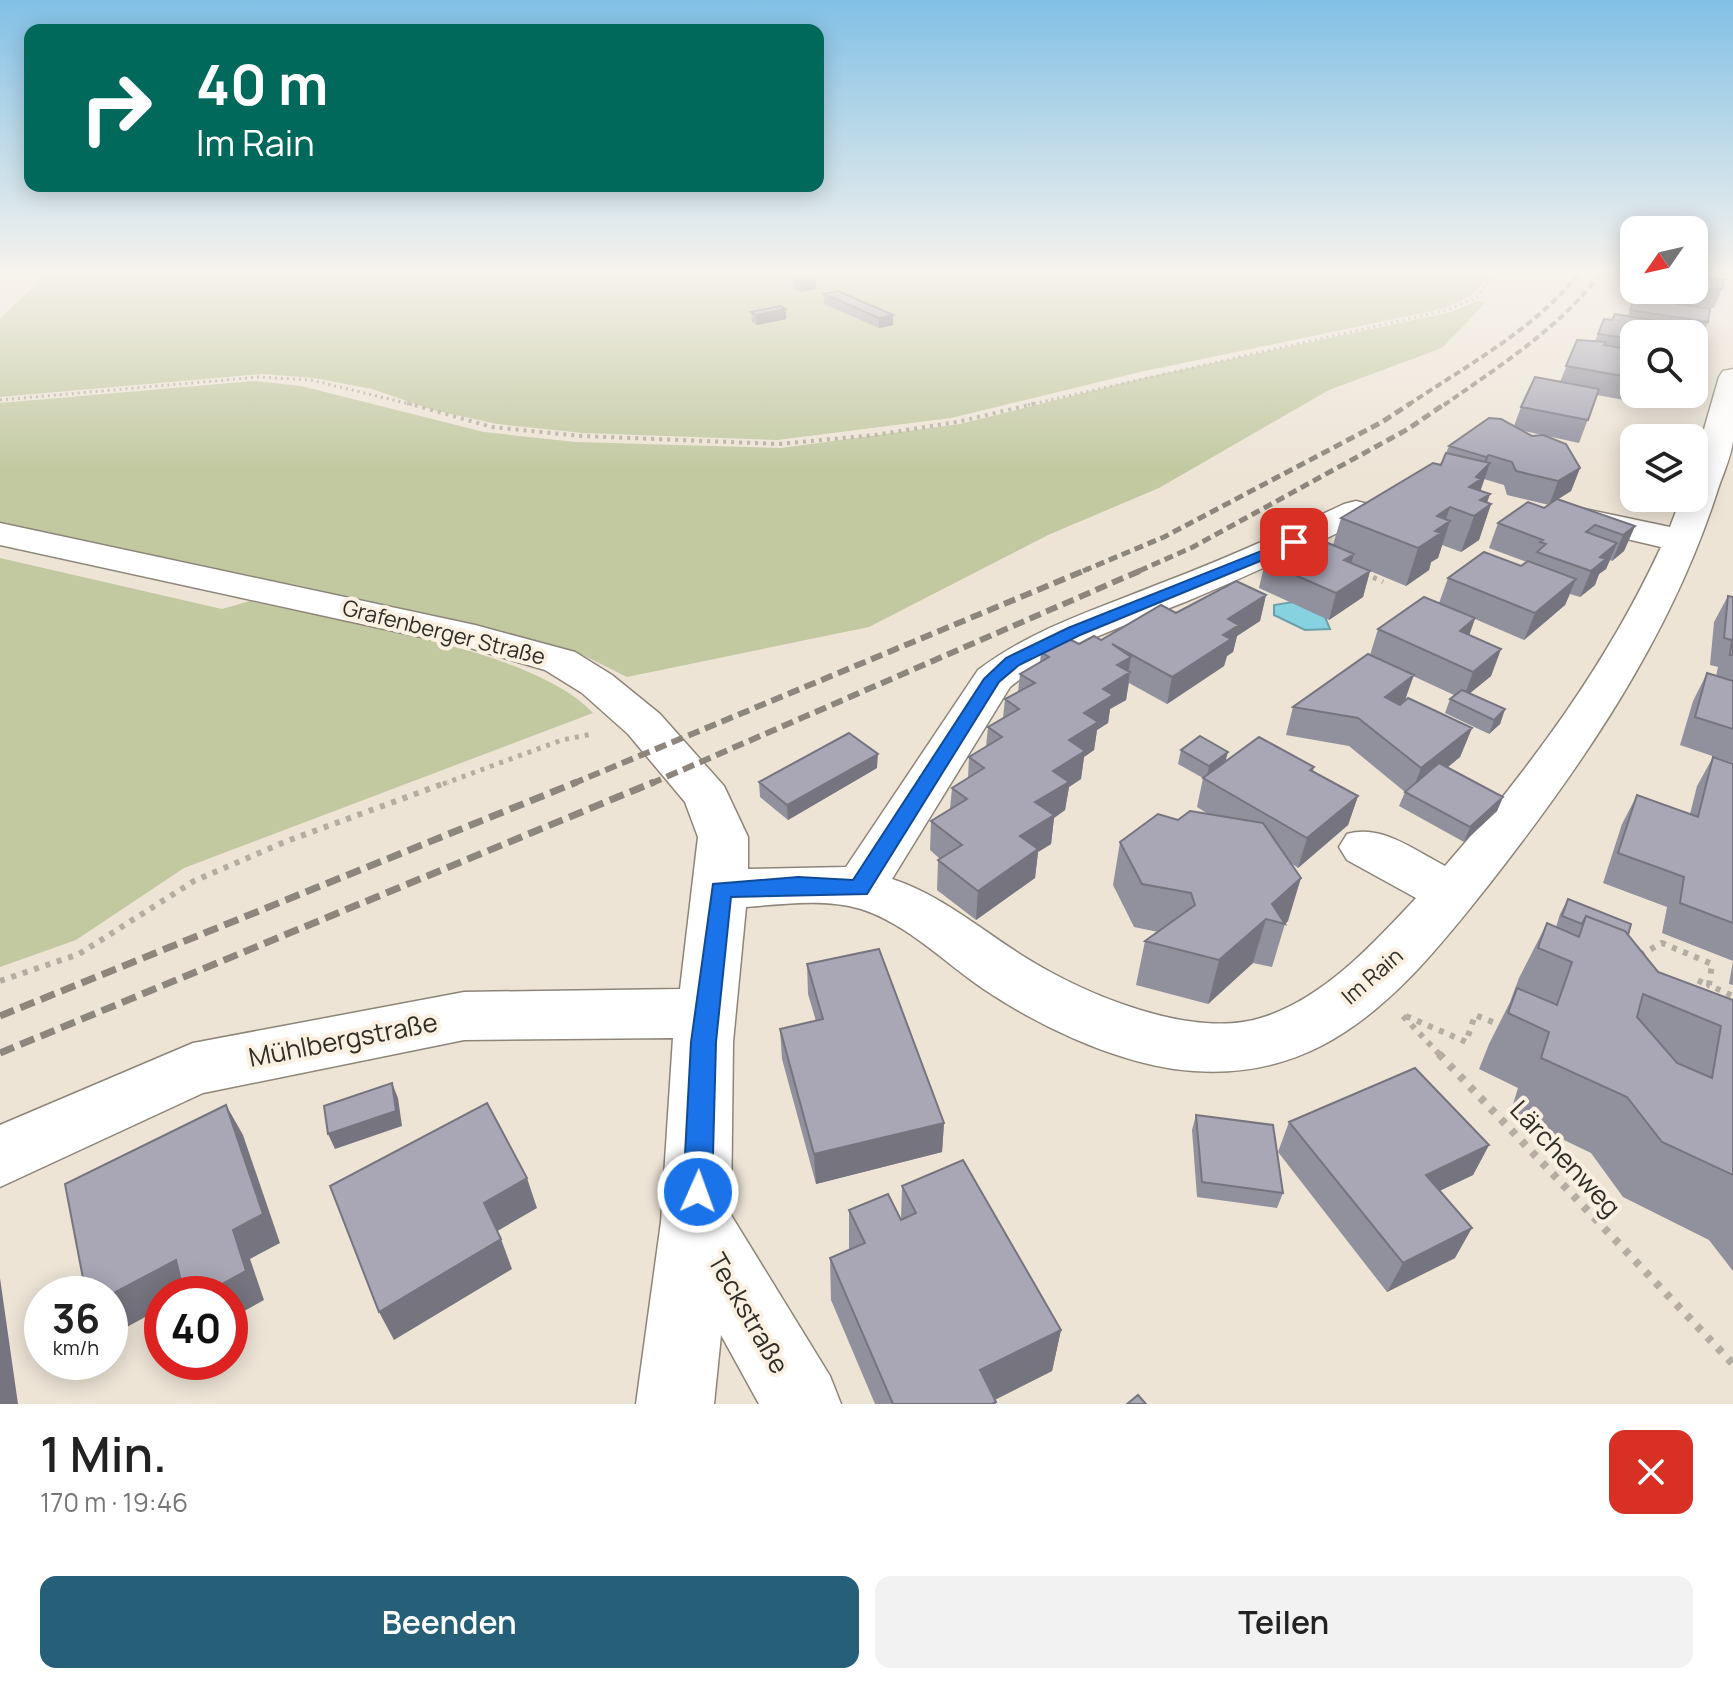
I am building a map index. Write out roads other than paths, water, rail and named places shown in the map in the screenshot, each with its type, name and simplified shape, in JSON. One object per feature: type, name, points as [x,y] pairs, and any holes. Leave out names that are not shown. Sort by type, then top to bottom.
[{"type":"street","name":"Im Rain","points":[[721,890],[798,885],[859,889],[895,900],[929,917],[1005,973],[1050,999],[1161,1041],[1213,1046],[1270,1042],[1322,1017],[1382,1001],[1417,935],[1526,806],[1597,705],[1649,617],[1717,454],[1733,377]]},
{"type":"street","points":[[1537,508],[1682,541]]},
{"type":"street","points":[[859,889],[993,679],[1013,661],[1074,632],[1259,557],[1356,511]]},
{"type":"street","name":"Grafenberger Straße","points":[[0,534],[460,633],[560,661],[597,684],[644,724],[707,797],[723,837],[721,890],[706,1013],[696,1222],[675,1404]]},
{"type":"street","points":[[1365,847],[1451,893]]},
{"type":"street","name":"Mühlbergstraße","points":[[0,1157],[193,1069],[464,1016],[706,1013]]},
{"type":"street","name":"Teckstraße","points":[[696,1222],[802,1404]]},
{"type":"water","points":[[1293,602],[1325,617],[1330,629],[1305,630],[1274,615],[1274,605]]},
{"type":"railway","points":[[1408,405],[1506,340]]},
{"type":"railway","points":[[1444,405],[1534,340]]},
{"type":"railway","points":[[1083,571],[1164,537],[1382,422],[1411,403]]},
{"type":"railway","points":[[1139,571],[1193,547],[1408,429],[1446,403]]},
{"type":"railway","points":[[572,784],[1088,569]]},
{"type":"railway","points":[[650,784],[1144,569]]},
{"type":"railway","points":[[0,1016],[577,782]]},
{"type":"railway","points":[[0,1053],[654,782]]}]
